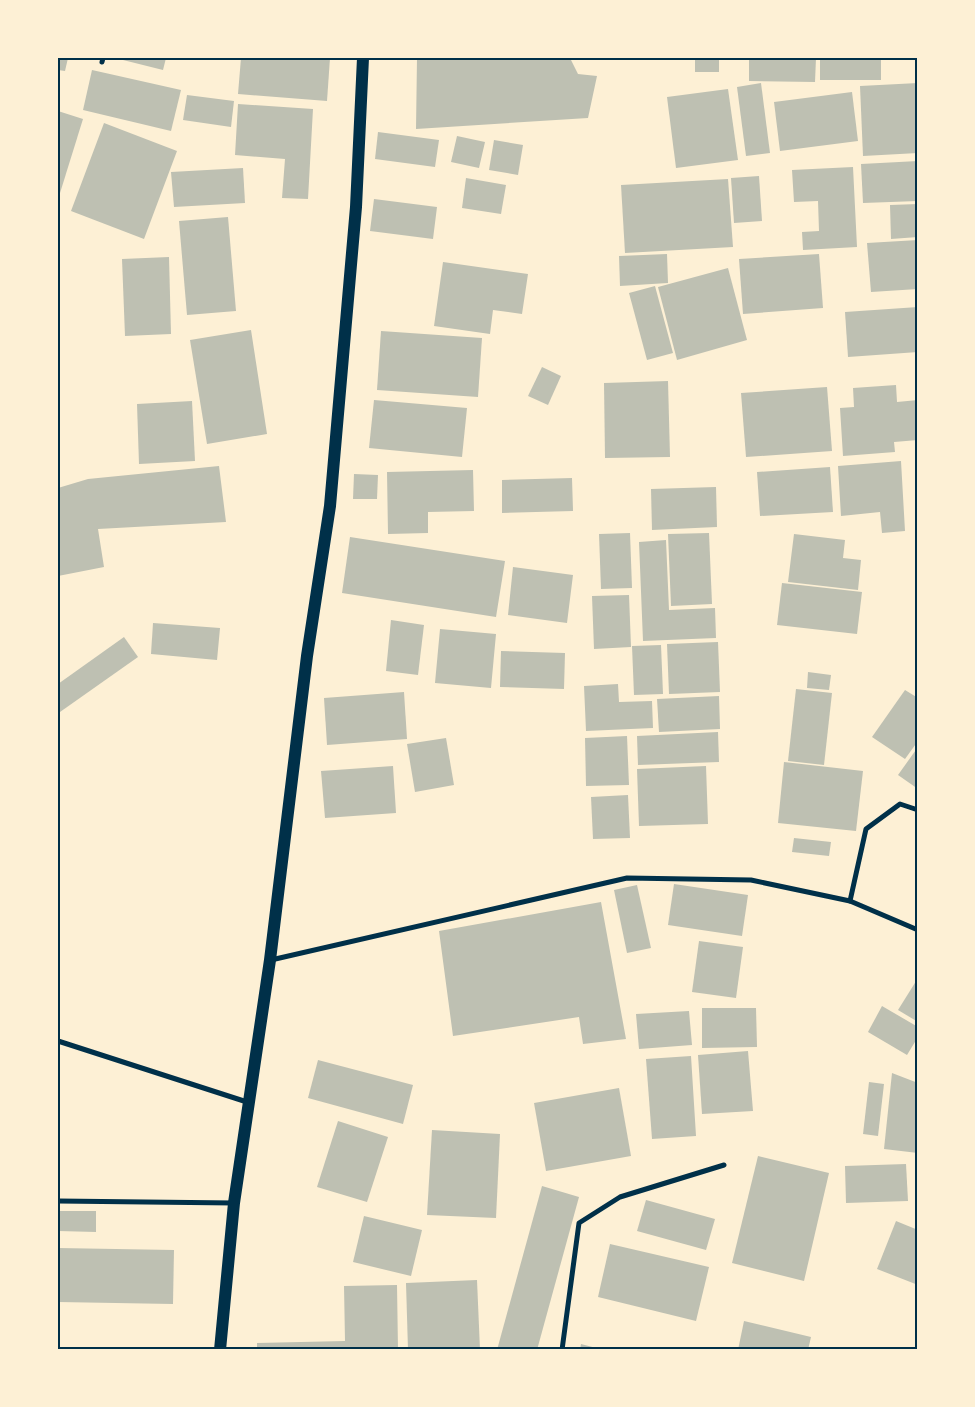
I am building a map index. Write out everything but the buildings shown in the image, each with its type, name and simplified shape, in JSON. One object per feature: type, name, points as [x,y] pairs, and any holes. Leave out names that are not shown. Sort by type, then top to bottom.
[{"type":"main road","points":[[220,1350],[234,1203],[270,960],[307,656],[330,506],[356,207],[362,58]]},
{"type":"street","points":[[850,901],[866,829],[900,804],[918,810]]},
{"type":"street","points":[[270,960],[627,878],[751,880],[850,901],[918,930]]},
{"type":"street","points":[[58,1041],[249,1103]]},
{"type":"street","points":[[562,1350],[580,1223],[620,1197],[724,1165]]},
{"type":"street","points":[[58,1201],[234,1203]]}]
